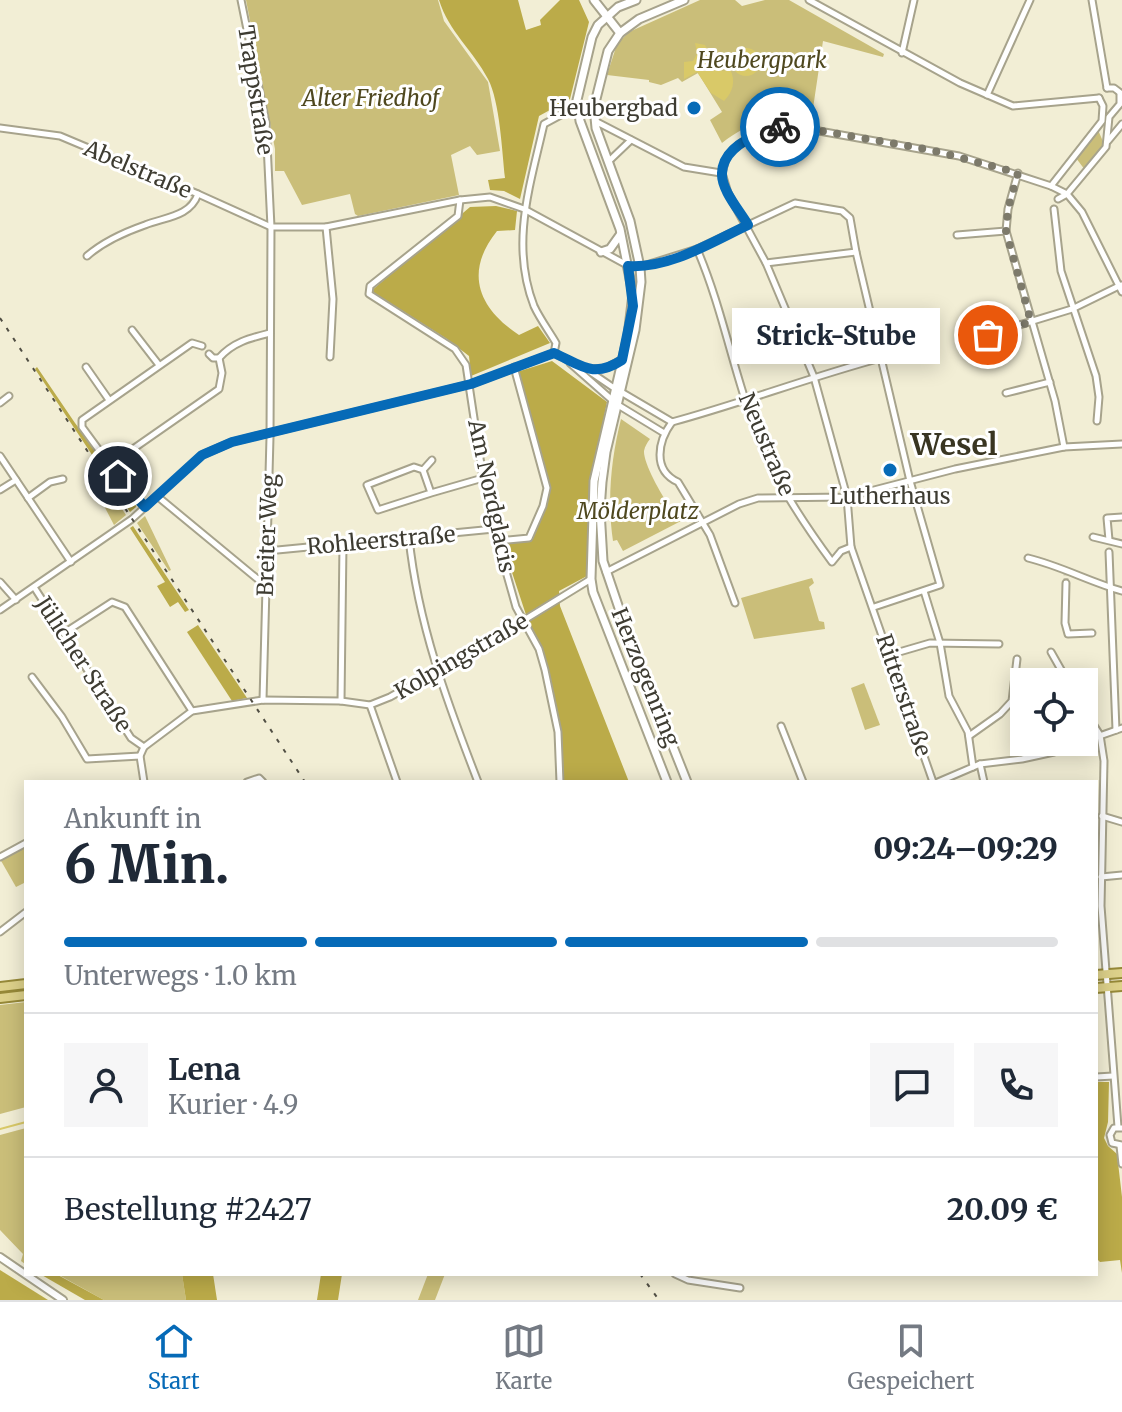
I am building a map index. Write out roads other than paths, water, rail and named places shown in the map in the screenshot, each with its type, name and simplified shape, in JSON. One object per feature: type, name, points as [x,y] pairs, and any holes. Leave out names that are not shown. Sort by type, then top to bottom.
[{"type":"main road","points":[[594,0],[620,33]]},
{"type":"main road","points":[[618,390],[633,306],[628,266],[620,229],[577,110],[577,100],[592,37],[606,16],[636,0]]},
{"type":"main road","points":[[615,403],[640,306],[640,267],[630,221],[594,120],[596,95],[608,51],[620,33],[639,19],[684,0]]},
{"type":"main road","points":[[577,110],[594,120]]},
{"type":"main road","points":[[601,252],[615,245],[620,229]]},
{"type":"main road","points":[[628,266],[640,267]]},
{"type":"main road","name":"Herzogenring","points":[[615,403],[602,482],[600,524],[605,572],[686,780]]},
{"type":"main road","name":"Herzogenring","points":[[615,403],[594,481],[591,579],[593,592],[666,780]]},
{"type":"main road","points":[[591,579],[605,572]]},
{"type":"main road","points":[[1101,975],[1122,973]]},
{"type":"main road","points":[[0,987],[24,984]]},
{"type":"main road","points":[[1098,988],[1122,986]]},
{"type":"main road","points":[[0,998],[24,995]]},
{"type":"street","name":"Trappstraße","points":[[241,0],[266,123],[271,227]]},
{"type":"street","points":[[809,0],[902,53],[987,95],[1021,107],[1099,98],[1107,88],[1092,0]]},
{"type":"street","points":[[902,53],[914,0]]},
{"type":"street","points":[[987,95],[1030,0]]},
{"type":"street","points":[[1058,199],[1067,194],[1106,147],[1109,117],[1121,96],[1116,89],[1107,88]]},
{"type":"street","points":[[1051,186],[1104,115],[1099,98]]},
{"type":"street","points":[[1103,106],[1114,108]]},
{"type":"street","points":[[554,353],[556,343],[536,309],[524,271],[521,249],[524,209],[544,124],[570,110],[577,110]]},
{"type":"street","points":[[594,120],[684,167],[722,173],[728,155],[734,149],[772,129],[791,126],[959,156],[1018,173],[1067,194],[1082,212],[1121,288],[1072,309],[967,341]]},
{"type":"street","points":[[1107,142],[1122,124]]},
{"type":"street","name":"Abelstraße","points":[[0,128],[60,136],[271,227]]},
{"type":"street","points":[[608,162],[631,140]]},
{"type":"street","name":"Ritterstraße","points":[[722,173],[728,193],[766,263],[814,377],[847,497],[851,547],[935,780]]},
{"type":"street","points":[[1018,173],[1008,209],[1006,231],[1050,382],[1064,447]]},
{"type":"street","points":[[87,256],[97,247],[184,211],[194,204],[198,194]]},
{"type":"street","points":[[271,227],[326,227],[460,200],[494,197],[524,209],[628,266]]},
{"type":"street","name":"Am Nordglacis","points":[[460,200],[458,216],[370,286],[369,294],[455,349],[466,365],[494,529],[522,622],[539,649],[545,670],[558,732],[560,780]]},
{"type":"street","points":[[640,267],[697,249],[795,203],[842,211],[850,218],[910,481],[940,585],[874,607]]},
{"type":"street","points":[[1054,209],[1061,271],[1096,376],[1099,397],[1097,421]]},
{"type":"street","name":"Breiter Weg","points":[[263,700],[270,432],[271,227]]},
{"type":"street","points":[[326,227],[333,299],[330,357]]},
{"type":"street","points":[[957,235],[1006,231]]},
{"type":"street","name":"Neustraße","points":[[697,249],[714,288],[755,429],[786,496],[832,562],[841,551],[851,547]]},
{"type":"street","points":[[766,263],[856,252]]},
{"type":"street","points":[[132,330],[159,365]]},
{"type":"street","points":[[110,465],[219,389],[222,373],[219,358],[226,349],[244,339],[270,333]]},
{"type":"street","points":[[145,507],[81,425],[83,419],[192,343],[202,346]]},
{"type":"street","points":[[0,610],[145,507],[202,455],[232,442],[471,386],[554,353],[672,422]]},
{"type":"street","points":[[209,354],[219,358]]},
{"type":"street","points":[[564,357],[615,403],[664,433]]},
{"type":"street","points":[[735,603],[710,535],[678,482],[669,478],[662,464],[658,450],[664,433],[672,422],[747,402],[814,377],[881,358]]},
{"type":"street","points":[[586,369],[602,370],[622,360]]},
{"type":"street","points":[[86,367],[109,400]]},
{"type":"street","points":[[498,541],[529,538],[546,496],[539,453],[514,367]]},
{"type":"street","points":[[1006,393],[1050,382]]},
{"type":"street","points":[[0,403],[9,396]]},
{"type":"street","points":[[605,572],[739,504],[758,498],[847,497],[974,465],[1064,447],[1122,444]]},
{"type":"street","points":[[0,456],[71,562]]},
{"type":"street","points":[[423,470],[432,460]]},
{"type":"street","points":[[423,470],[414,467],[367,485],[378,510],[483,478]]},
{"type":"street","points":[[423,470],[431,493]]},
{"type":"street","points":[[28,498],[50,482],[63,479]]},
{"type":"street","points":[[0,490],[16,480]]},
{"type":"street","points":[[157,496],[266,586]]},
{"type":"street","points":[[1109,540],[1107,518],[1122,517]]},
{"type":"street","name":"Rohleerstraße","points":[[267,551],[494,529]]},
{"type":"street","points":[[1093,537],[1122,544]]},
{"type":"street","points":[[409,538],[415,584],[437,671],[477,780]]},
{"type":"street","points":[[341,701],[343,544]]},
{"type":"street","points":[[941,780],[977,766],[1022,759],[1082,743],[1119,729],[1109,552]]},
{"type":"street","points":[[1028,558],[1122,591]]},
{"type":"street","name":"Kolpingstraße","points":[[144,747],[192,711],[263,700],[341,701],[370,705],[437,671],[591,579]]},
{"type":"street","points":[[0,582],[16,600]]},
{"type":"street","points":[[1066,583],[1065,623],[1068,634],[1092,633]]},
{"type":"street","name":"Jülicher Straße","points":[[34,587],[131,738],[144,747],[140,756],[144,780]]},
{"type":"street","points":[[924,591],[940,643],[949,696],[969,736],[983,780]]},
{"type":"street","points":[[64,633],[112,602],[125,607],[192,711]]},
{"type":"street","points":[[889,655],[930,643],[999,644]]},
{"type":"street","points":[[1051,652],[1060,668]]},
{"type":"street","points":[[969,736],[1000,714],[1012,701],[1017,659]]},
{"type":"street","points":[[32,677],[62,717],[87,759],[140,756]]},
{"type":"street","points":[[370,705],[396,780]]},
{"type":"street","points":[[781,726],[802,780]]},
{"type":"street","points":[[1098,732],[1104,761],[1101,975],[1107,988],[1120,1128],[1112,1130],[1110,1138],[1112,1143],[1121,1145],[1122,1164]]},
{"type":"street","points":[[1102,816],[1122,822]]},
{"type":"street","points":[[0,857],[24,844]]},
{"type":"street","points":[[1101,877],[1122,875]]},
{"type":"street","points":[[0,932],[24,914]]},
{"type":"street","points":[[1098,1077],[1113,1076]]},
{"type":"street","points":[[0,1257],[24,1273]]},
{"type":"street","points":[[28,1276],[63,1300]]},
{"type":"street","points":[[679,1276],[740,1288]]},
{"type":"waterway","points":[[0,1129],[24,1123]]},
{"type":"tunnel","points":[[1066,574],[1066,583]]},
{"type":"railway","points":[[0,318],[304,780]]},
{"type":"railway","points":[[641,1276],[659,1300]]},
{"type":"place","name":"Heubergbad","points":[[694,108]]},
{"type":"place","name":"Strick-Stube","points":[[988,335]]},
{"type":"place","name":"Lutherhaus","points":[[890,470]]},
{"type":"district","name":"Wesel","points":[[954,444]]},
{"type":"park label","name":"Heubergpark","points":[[762,60]]},
{"type":"park label","name":"Alter Friedhof","points":[[371,98]]},
{"type":"park label","name":"Mölderplatz","points":[[638,511]]}]
